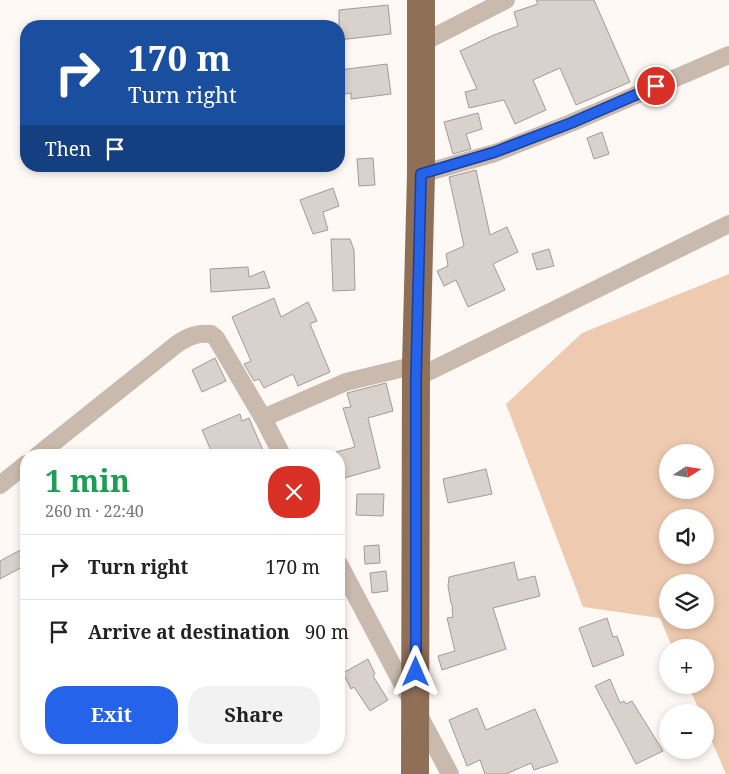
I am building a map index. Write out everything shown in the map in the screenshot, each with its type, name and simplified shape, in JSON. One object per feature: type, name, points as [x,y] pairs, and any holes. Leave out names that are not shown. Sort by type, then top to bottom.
[{"type":"highway","points":[[415,774],[416,371],[421,174],[420,0]]},
{"type":"street","points":[[420,44],[506,0]]},
{"type":"street","points":[[421,174],[503,149],[571,123],[729,54]]},
{"type":"street","points":[[263,418],[346,382],[416,371],[729,224]]},
{"type":"street","points":[[46,449],[177,344],[190,336],[204,333],[211,334],[216,338],[279,449]]},
{"type":"street","points":[[0,485],[20,469]]},
{"type":"street","points":[[345,575],[450,774]]},
{"type":"shaded area","points":[[729,274],[729,774],[726,774],[714,746],[714,704],[696,704],[692,694],[714,694],[714,639],[669,639],[665,629],[714,629],[714,574],[659,574],[659,618],[583,607],[506,404],[582,333]]},
{"type":"building","points":[[536,0],[594,0],[630,82],[576,105],[560,68],[533,80],[546,110],[515,124],[504,100],[469,108],[465,92],[477,89],[460,51],[518,26],[514,12],[538,4]]},
{"type":"building","points":[[388,5],[391,34],[345,39],[345,20],[339,20],[339,10]]},
{"type":"building","points":[[387,64],[391,94],[351,99],[351,93],[345,94],[345,69]]},
{"type":"building","points":[[478,113],[482,129],[466,134],[471,149],[453,154],[444,122]]},
{"type":"building","points":[[602,132],[609,154],[594,159],[587,138]]},
{"type":"building","points":[[373,158],[375,185],[359,186],[357,159]]},
{"type":"building","points":[[476,170],[490,235],[507,227],[518,252],[493,264],[505,290],[468,307],[456,280],[444,286],[437,271],[448,266],[446,254],[464,246],[449,177]]},
{"type":"building","points":[[333,188],[339,206],[323,212],[328,230],[313,234],[300,200]]},
{"type":"building","points":[[331,239],[350,239],[354,250],[355,290],[333,291]]},
{"type":"building","points":[[549,249],[554,266],[537,270],[532,254]]},
{"type":"building","points":[[248,267],[249,277],[264,271],[270,288],[211,292],[210,269]]},
{"type":"building","points":[[274,298],[281,317],[308,302],[317,321],[310,324],[330,372],[298,386],[293,374],[264,388],[259,379],[254,381],[244,364],[251,361],[232,317]]},
{"type":"building","points":[[215,358],[226,381],[202,392],[192,370]]},
{"type":"building","points":[[386,383],[393,411],[368,418],[380,468],[345,478],[345,450],[355,447],[343,408],[351,407],[347,393]]},
{"type":"building","points":[[240,414],[242,421],[249,418],[262,449],[210,449],[202,430]]},
{"type":"building","points":[[486,469],[492,494],[448,503],[443,479]]},
{"type":"building","points":[[357,494],[384,494],[383,516],[356,515]]},
{"type":"building","points":[[379,545],[380,563],[365,564],[364,546]]},
{"type":"building","points":[[20,550],[20,568],[0,579],[0,561]]},
{"type":"building","points":[[514,562],[518,580],[535,576],[540,596],[493,608],[506,649],[442,670],[438,656],[455,651],[447,618],[453,617],[448,586],[449,577]]},
{"type":"building","points":[[386,571],[388,591],[372,593],[370,573]]},
{"type":"building","points":[[607,618],[613,637],[617,636],[624,655],[593,667],[579,628]]},
{"type":"building","points":[[368,659],[375,674],[373,676],[388,700],[370,711],[354,687],[351,689],[345,677],[345,672]]},
{"type":"building","points":[[610,679],[620,703],[624,701],[626,704],[632,701],[659,745],[659,753],[636,764],[595,686]]},
{"type":"building","points":[[477,708],[486,730],[535,709],[558,762],[534,770],[531,763],[506,774],[485,774],[480,760],[467,766],[449,720]]},
{"type":"route","points":[[416,672],[416,378],[421,174],[495,152],[571,123],[656,86]]}]
